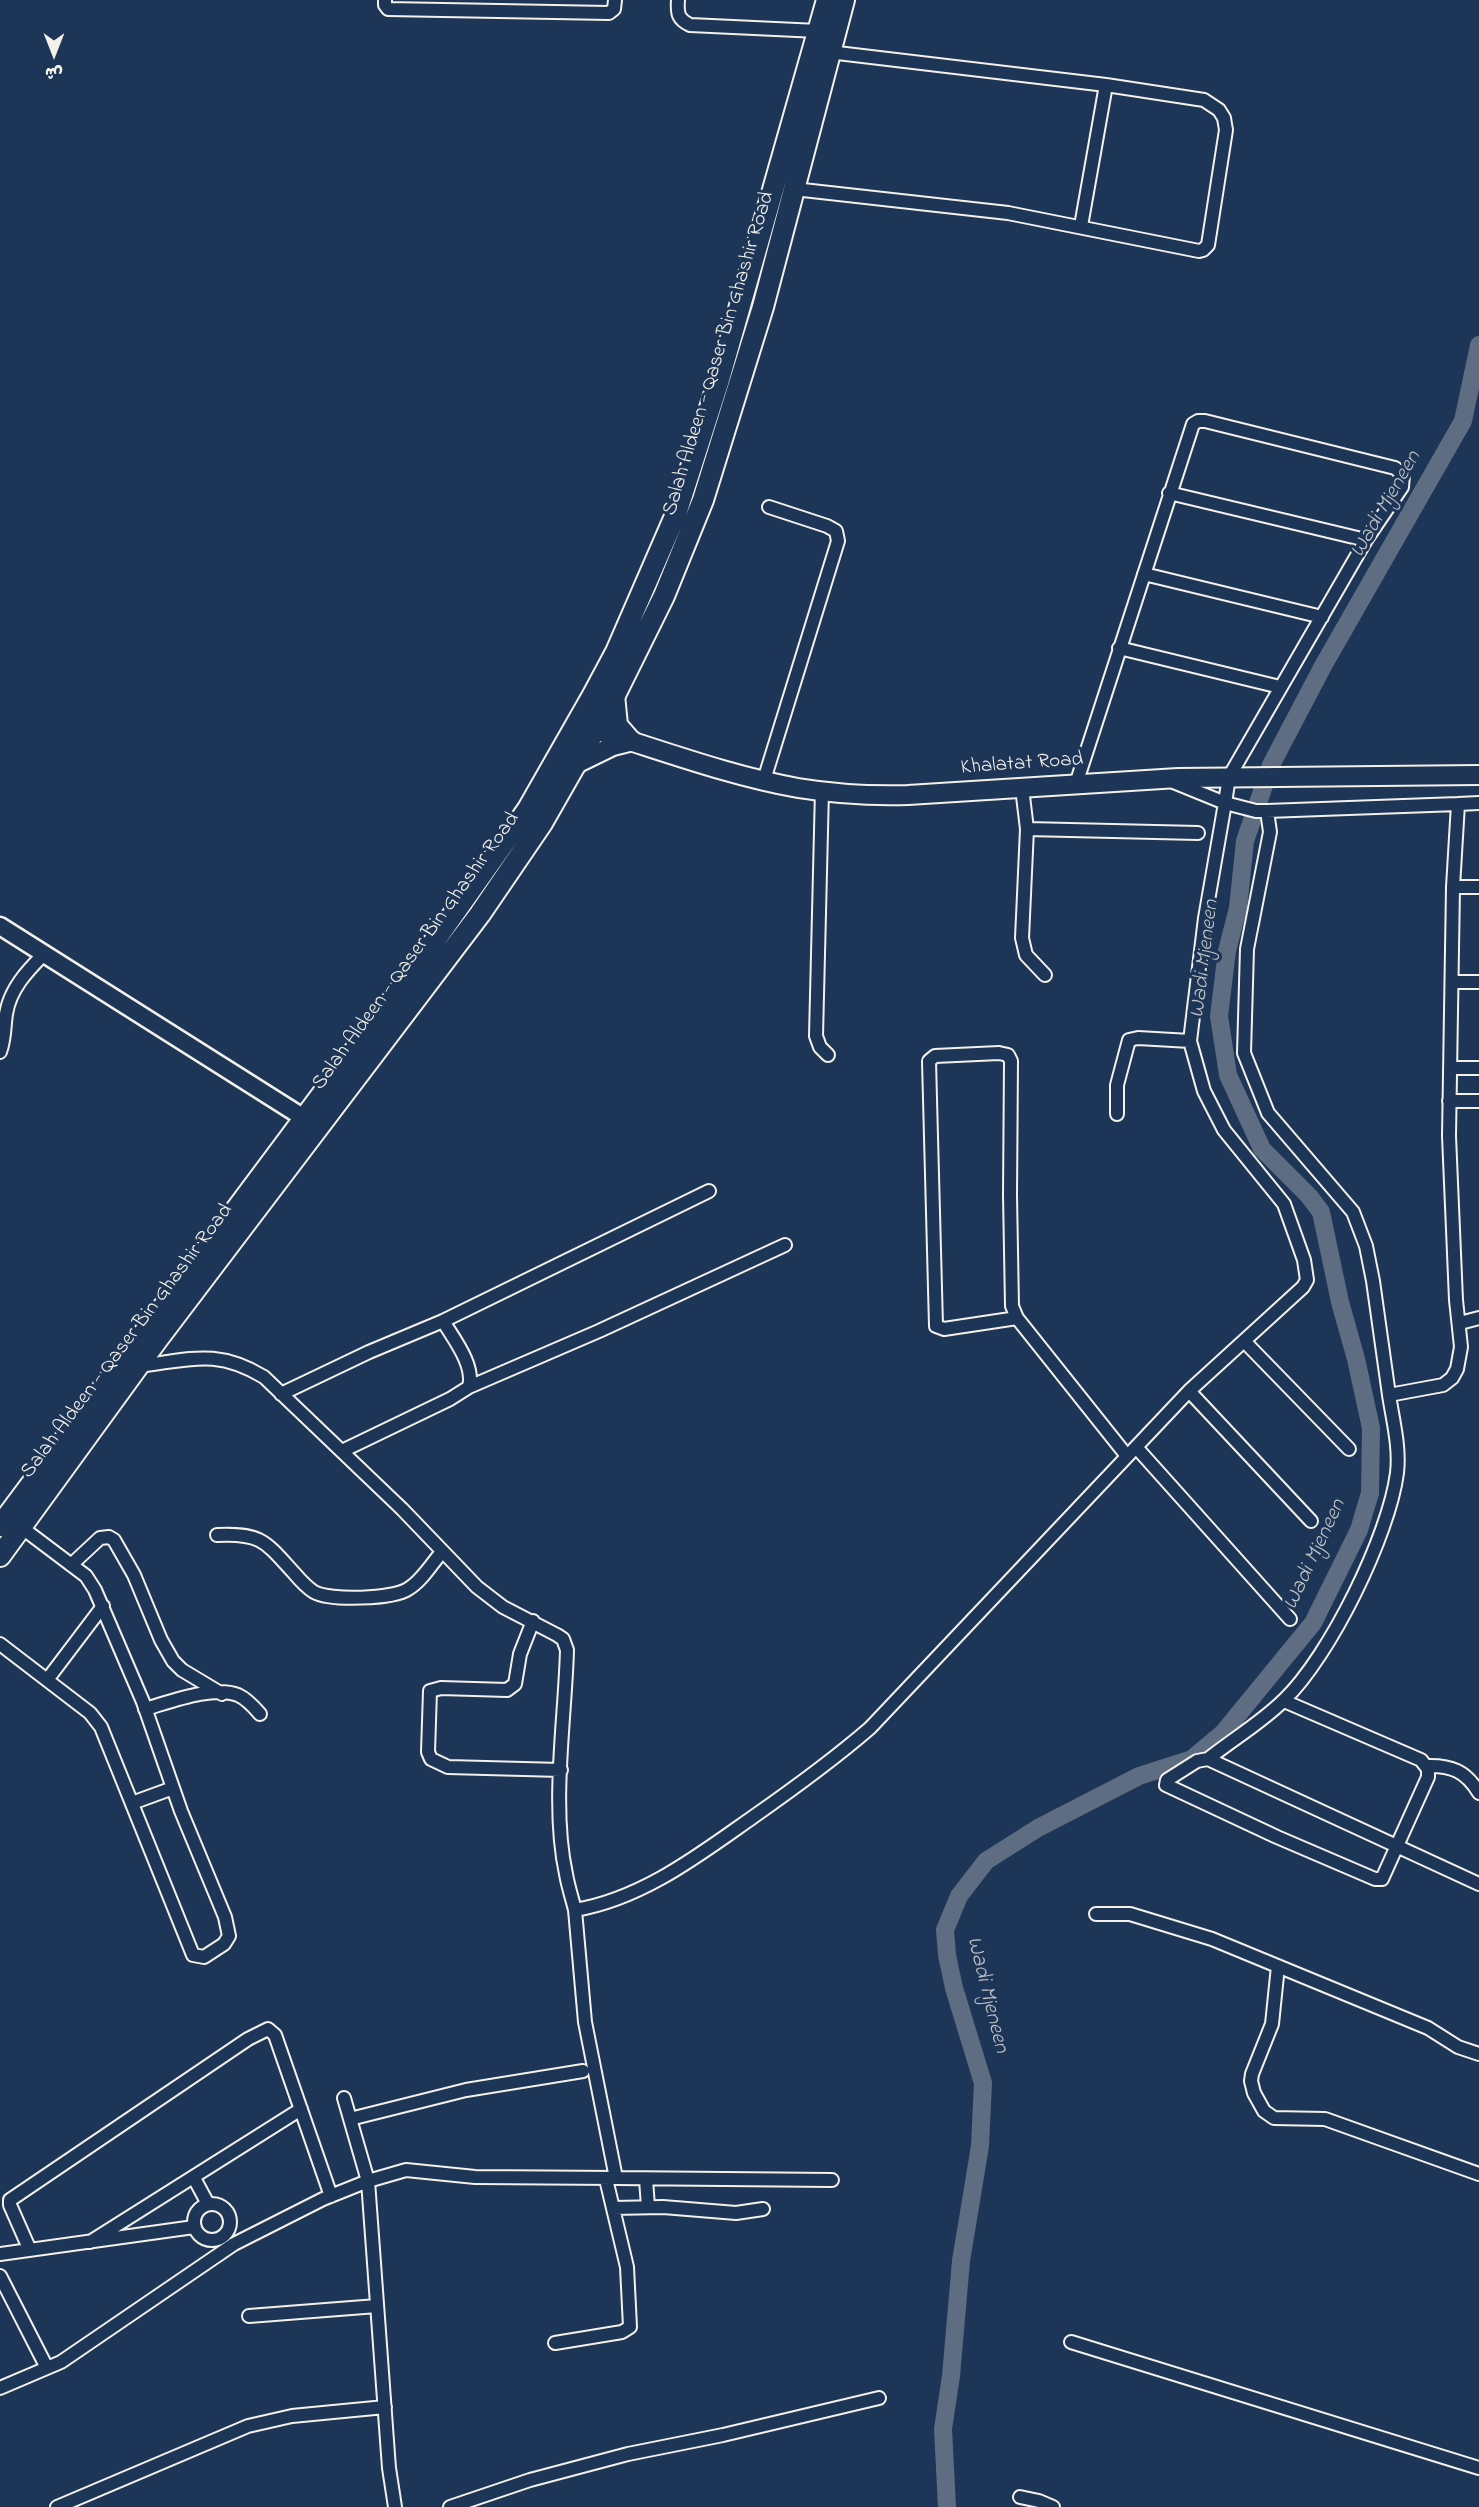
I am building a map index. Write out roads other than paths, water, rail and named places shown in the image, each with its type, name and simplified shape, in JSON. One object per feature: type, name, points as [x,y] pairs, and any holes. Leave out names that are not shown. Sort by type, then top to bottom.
[{"type":"highway","points":[[0,1526],[397,994],[535,816],[586,727],[676,514],[805,110],[818,32],[827,0]]},
{"type":"highway","name":"Salah Aldeen - Qaser Bin Ghashir Road","points":[[0,1556],[138,1366],[480,914],[535,816],[574,765],[586,727],[615,695],[664,596],[703,500],[759,318],[794,189],[805,110],[829,52],[844,0]]},
{"type":"main road","points":[[574,765],[614,746],[633,741],[618,725],[615,695]]},
{"type":"main road","name":"Khalatat Road","points":[[586,727],[764,780],[822,790],[880,796],[1165,779],[1306,775],[1479,775]]},
{"type":"main road","points":[[0,926],[304,1118]]},
{"type":"street","points":[[385,0],[388,9],[609,13],[614,9],[615,0]]},
{"type":"street","points":[[678,0],[677,14],[681,20],[690,25],[818,32]]},
{"type":"street","points":[[794,189],[1008,213],[1198,251],[1208,245],[1227,130],[1219,110],[1204,100],[1106,85],[829,52]]},
{"type":"street","points":[[1081,226],[1106,85]]},
{"type":"street","points":[[575,1910],[602,1906],[640,1890],[704,1852],[836,1757],[870,1728],[1189,1391],[1303,1287],[1307,1280],[1307,1273],[1284,1204],[1224,1130],[1204,1091],[1190,1041],[1206,918],[1229,777],[1366,540],[1402,486],[1403,475],[1400,471],[1205,421],[1193,424],[1076,784]]},
{"type":"street","points":[[1169,493],[1366,540]]},
{"type":"street","points":[[764,780],[838,541],[836,531],[827,526],[770,507]]},
{"type":"street","points":[[1143,574],[1322,617]]},
{"type":"street","points":[[1119,648],[1280,687]]},
{"type":"street","points":[[1165,779],[1225,803],[1256,811],[1479,803]]},
{"type":"street","points":[[1022,788],[1027,829],[1022,938],[1026,955],[1045,975]]},
{"type":"street","points":[[822,790],[816,1036],[820,1047],[828,1055]]},
{"type":"street","points":[[1389,1395],[1432,1389],[1443,1385],[1452,1378],[1459,1361],[1461,1347],[1456,1300],[1449,1167],[1453,887],[1458,804]]},
{"type":"street","points":[[1267,811],[1270,832],[1247,949],[1244,1053],[1268,1113],[1353,1212],[1366,1246],[1398,1450],[1397,1473],[1385,1521],[1360,1581],[1320,1656],[1284,1701],[1208,1759],[1197,1761],[1167,1780],[1166,1785],[1277,1838],[1375,1879],[1382,1879],[1428,1777],[1426,1766],[1421,1760],[1284,1701]]},
{"type":"street","points":[[1027,829],[1198,833]]},
{"type":"street","points":[[1453,887],[1479,887]]},
{"type":"street","points":[[0,1052],[9,1004],[14,992],[27,971],[44,954]]},
{"type":"street","points":[[1452,982],[1479,982]]},
{"type":"street","points":[[1117,1114],[1117,1085],[1130,1040],[1138,1038],[1190,1041]]},
{"type":"street","points":[[1017,1318],[944,1329],[936,1326],[929,1061],[935,1056],[999,1053],[1008,1055],[1011,1061],[1011,1301],[1017,1318],[1131,1452],[1290,1619]]},
{"type":"street","points":[[1450,1068],[1479,1068]]},
{"type":"street","points":[[1449,1101],[1479,1101]]},
{"type":"street","points":[[281,1394],[443,1321],[709,1191]]},
{"type":"street","points":[[342,1451],[450,1399],[469,1387],[599,1331],[785,1245]]},
{"type":"street","points":[[1460,1323],[1479,1318]]},
{"type":"street","points":[[443,1321],[462,1354],[470,1374],[469,1387]]},
{"type":"street","points":[[1245,1341],[1349,1449]]},
{"type":"street","points":[[138,1366],[208,1357],[225,1359],[258,1374],[402,1509],[477,1587],[503,1607],[533,1620],[557,1635],[562,1639],[567,1650],[561,1770],[563,1855],[575,1910],[585,2022],[614,2208],[627,2267],[630,2326],[622,2332],[555,2343]]},
{"type":"street","points":[[1189,1391],[1311,1521]]},
{"type":"street","points":[[0,1644],[90,1713],[101,1727],[191,1951],[197,1957],[204,1957],[224,1944],[229,1936],[228,1928],[173,1788],[145,1709],[103,1606],[86,1575],[21,1527]]},
{"type":"street","points":[[217,1535],[243,1534],[261,1540],[305,1586],[315,1593],[336,1598],[388,1595],[408,1590],[442,1551]]},
{"type":"street","points":[[72,1565],[100,1538],[109,1537],[114,1540],[134,1575],[161,1640],[173,1661],[182,1670],[222,1694]]},
{"type":"street","points":[[47,1680],[103,1606]]},
{"type":"street","points":[[533,1620],[520,1654],[515,1684],[507,1690],[441,1688],[430,1691],[428,1752],[431,1759],[448,1767],[561,1770]]},
{"type":"street","points":[[145,1709],[194,1695],[222,1694],[239,1696],[260,1714]]},
{"type":"street","points":[[1208,1759],[1479,1884]]},
{"type":"street","points":[[1426,1766],[1449,1766],[1458,1770],[1471,1780],[1479,1792]]},
{"type":"street","points":[[132,1803],[173,1788]]},
{"type":"street","points":[[1096,1914],[1130,1914],[1212,1939],[1428,2028],[1458,2047],[1479,2054]]},
{"type":"street","points":[[1278,1966],[1272,2024],[1251,2081],[1254,2093],[1267,2115],[1274,2118],[1325,2119],[1479,2174]]},
{"type":"street","points":[[29,2248],[10,2205],[10,2200],[260,2031],[268,2029],[275,2035],[331,2196]]},
{"type":"street","points":[[350,2118],[466,2090],[583,2071]]},
{"type":"street","points":[[344,2098],[368,2181],[395,2507]]},
{"type":"street","points":[[90,2242],[301,2109]]},
{"type":"street","points":[[0,2388],[61,2362],[123,2321],[230,2239],[368,2181],[406,2170],[475,2177],[832,2180]]},
{"type":"street","points":[[194,2178],[207,2204]]},
{"type":"street","points":[[646,2179],[648,2207]]},
{"type":"street","points":[[207,2204],[219,2205],[227,2212],[230,2239],[208,2240],[199,2235],[194,2227],[195,2212],[207,2204]]},
{"type":"street","points":[[614,2208],[648,2207],[736,2213],[763,2209]]},
{"type":"street","points":[[0,2254],[29,2248],[194,2227]]},
{"type":"street","points":[[0,2276],[47,2368]]},
{"type":"street","points":[[249,2316],[377,2306]]},
{"type":"street","points":[[1071,2342],[1479,2468]]},
{"type":"street","points":[[450,2507],[530,2480],[628,2454],[723,2435],[879,2398]]},
{"type":"street","points":[[57,2507],[248,2426],[292,2416],[385,2407]]},
{"type":"street","points":[[1020,2497],[1053,2507]]},
{"type":"waterway","name":"Wadi Mjeneen","points":[[947,2507],[943,2429],[951,2376],[961,2261],[980,2146],[983,2083],[954,1988],[947,1955],[945,1930],[959,1896],[986,1861],[1038,1828],[1139,1776],[1192,1759],[1223,1733],[1313,1623],[1359,1530],[1370,1493],[1371,1428],[1321,1212],[1309,1196],[1262,1149],[1228,1075],[1219,1016],[1227,951],[1238,908],[1245,841],[1271,765],[1323,666],[1463,421],[1479,345]]}]
